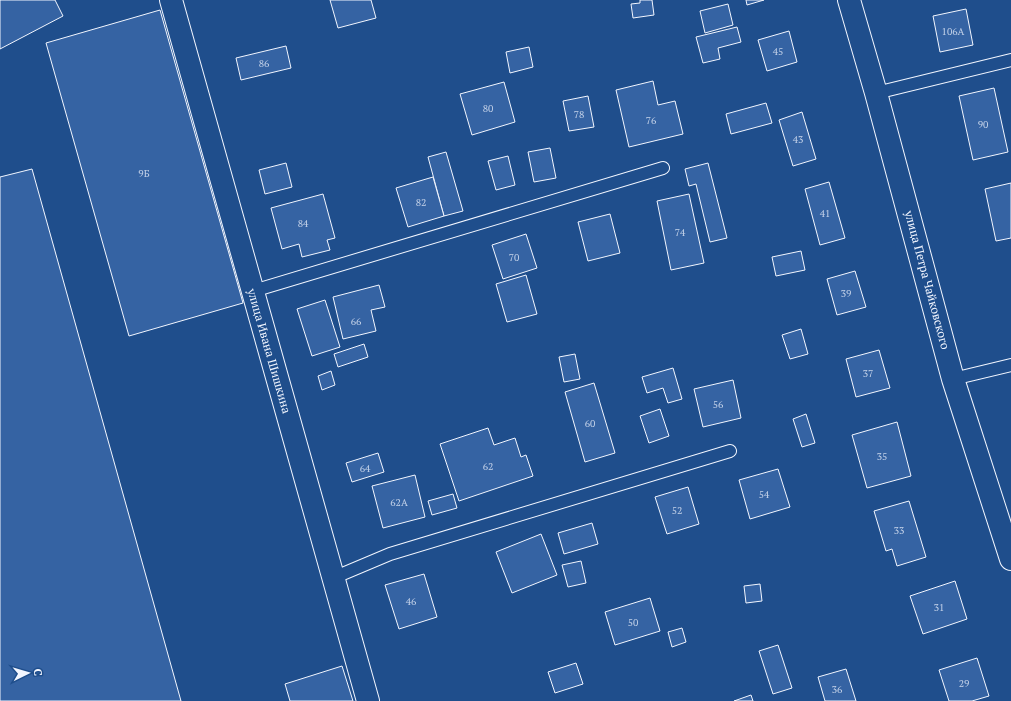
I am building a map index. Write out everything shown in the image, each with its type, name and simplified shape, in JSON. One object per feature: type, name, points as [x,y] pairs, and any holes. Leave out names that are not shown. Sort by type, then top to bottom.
[{"type":"street","name":"улица Ивана Шишкина","points":[[171,0],[368,701]]},
{"type":"street","name":"улица Петра Чайковского","points":[[849,0],[876,93],[953,379],[1011,559]]},
{"type":"lane","points":[[876,93],[1011,60]]},
{"type":"lane","points":[[253,291],[663,168]]},
{"type":"lane","points":[[953,379],[1011,365]]},
{"type":"lane","points":[[333,578],[397,551],[730,451]]},
{"type":"building","points":[[0,0],[55,0],[63,16],[0,49]]},
{"type":"building","points":[[330,0],[371,0],[376,18],[338,28]]},
{"type":"building","points":[[640,0],[652,0],[654,15],[633,18],[631,4],[640,3]]},
{"type":"building","points":[[746,0],[764,0],[747,5]]},
{"type":"building","points":[[728,4],[733,25],[705,33],[700,11]]},
{"type":"building","points":[[966,9],[973,45],[940,52],[933,16]]},
{"type":"building","points":[[160,10],[243,303],[129,336],[46,43]]},
{"type":"building","points":[[737,27],[741,42],[718,48],[720,59],[703,63],[696,37]]},
{"type":"building","points":[[789,31],[797,62],[767,71],[758,40]]},
{"type":"building","points":[[286,46],[291,68],[241,80],[236,58]]},
{"type":"building","points":[[529,47],[533,67],[510,73],[506,52]]},
{"type":"building","points":[[653,81],[658,105],[675,101],[683,134],[629,147],[616,90]]},
{"type":"building","points":[[504,82],[515,122],[472,135],[460,94]]},
{"type":"building","points":[[994,88],[1008,152],[973,160],[959,96]]},
{"type":"building","points":[[588,96],[594,127],[569,131],[563,101]]},
{"type":"building","points":[[766,103],[772,123],[731,134],[726,114]]},
{"type":"building","points":[[802,112],[816,159],[793,166],[779,120]]},
{"type":"building","points":[[550,148],[556,178],[534,182],[528,152]]},
{"type":"building","points":[[446,152],[463,211],[444,216],[428,157]]},
{"type":"building","points":[[508,156],[515,185],[496,190],[488,161]]},
{"type":"building","points":[[286,163],[292,187],[265,194],[259,170]]},
{"type":"building","points":[[708,163],[727,238],[710,242],[696,184],[689,186],[685,169]]},
{"type":"building","points":[[32,169],[181,701],[0,701],[0,177]]},
{"type":"building","points":[[433,177],[444,216],[408,227],[396,188]]},
{"type":"building","points":[[829,182],[845,238],[820,245],[805,189]]},
{"type":"building","points":[[1011,183],[1011,238],[996,241],[985,189]]},
{"type":"building","points":[[323,194],[335,238],[327,240],[330,250],[302,257],[299,244],[282,249],[271,208]]},
{"type":"building","points":[[689,194],[704,263],[671,270],[657,201]]},
{"type":"building","points":[[610,214],[620,253],[588,261],[578,222]]},
{"type":"building","points":[[526,234],[537,268],[503,279],[492,245]]},
{"type":"building","points":[[801,251],[805,270],[776,276],[772,257]]},
{"type":"building","points":[[855,271],[866,307],[837,315],[827,279]]},
{"type":"building","points":[[526,275],[537,314],[507,322],[496,284]]},
{"type":"building","points":[[379,285],[385,307],[371,310],[376,331],[343,339],[333,297]]},
{"type":"building","points":[[325,300],[340,347],[312,356],[297,309]]},
{"type":"building","points":[[801,329],[808,354],[790,359],[782,335]]},
{"type":"building","points":[[364,344],[368,357],[338,367],[334,354]]},
{"type":"building","points":[[879,350],[890,388],[856,397],[846,359]]},
{"type":"building","points":[[575,354],[580,379],[564,382],[559,357]]},
{"type":"building","points":[[673,368],[682,399],[668,403],[663,388],[647,393],[642,377]]},
{"type":"building","points":[[331,371],[335,385],[322,390],[318,376]]},
{"type":"building","points":[[733,380],[741,418],[703,427],[694,389]]},
{"type":"building","points":[[594,383],[615,453],[585,462],[565,392]]},
{"type":"building","points":[[660,409],[669,436],[649,443],[640,416]]},
{"type":"building","points":[[806,414],[815,443],[802,447],[793,419]]},
{"type":"building","points":[[897,422],[911,476],[867,488],[852,435]]},
{"type":"building","points":[[488,428],[494,445],[515,438],[521,457],[526,455],[533,476],[459,501],[440,444]]},
{"type":"building","points":[[378,453],[384,472],[352,482],[346,463]]},
{"type":"building","points":[[778,469],[790,507],[750,519],[739,480]]},
{"type":"building","points":[[415,475],[425,517],[383,528],[372,486]]},
{"type":"building","points":[[688,487],[699,524],[667,534],[655,497]]},
{"type":"building","points":[[453,494],[457,508],[432,515],[428,501]]},
{"type":"building","points":[[909,501],[926,557],[897,566],[892,549],[886,551],[874,511]]},
{"type":"building","points":[[592,523],[598,544],[564,554],[558,533]]},
{"type":"building","points":[[541,534],[557,575],[512,593],[496,552]]},
{"type":"building","points":[[581,561],[586,583],[568,587],[562,565]]},
{"type":"building","points":[[424,574],[437,617],[399,629],[385,585]]},
{"type":"building","points":[[955,581],[967,619],[923,634],[910,596]]},
{"type":"building","points":[[760,584],[762,601],[746,603],[744,586]]},
{"type":"building","points":[[650,598],[660,631],[615,645],[605,612]]},
{"type":"building","points":[[682,628],[686,642],[672,647],[668,632]]},
{"type":"building","points":[[778,645],[792,688],[773,694],[759,651]]},
{"type":"building","points":[[977,658],[989,696],[972,701],[949,701],[939,670]]},
{"type":"building","points":[[576,663],[583,684],[555,693],[548,672]]},
{"type":"building","points":[[342,666],[353,701],[290,701],[285,684]]},
{"type":"building","points":[[846,669],[856,701],[825,701],[818,677]]},
{"type":"building","points":[[751,695],[753,701],[734,701]]}]
